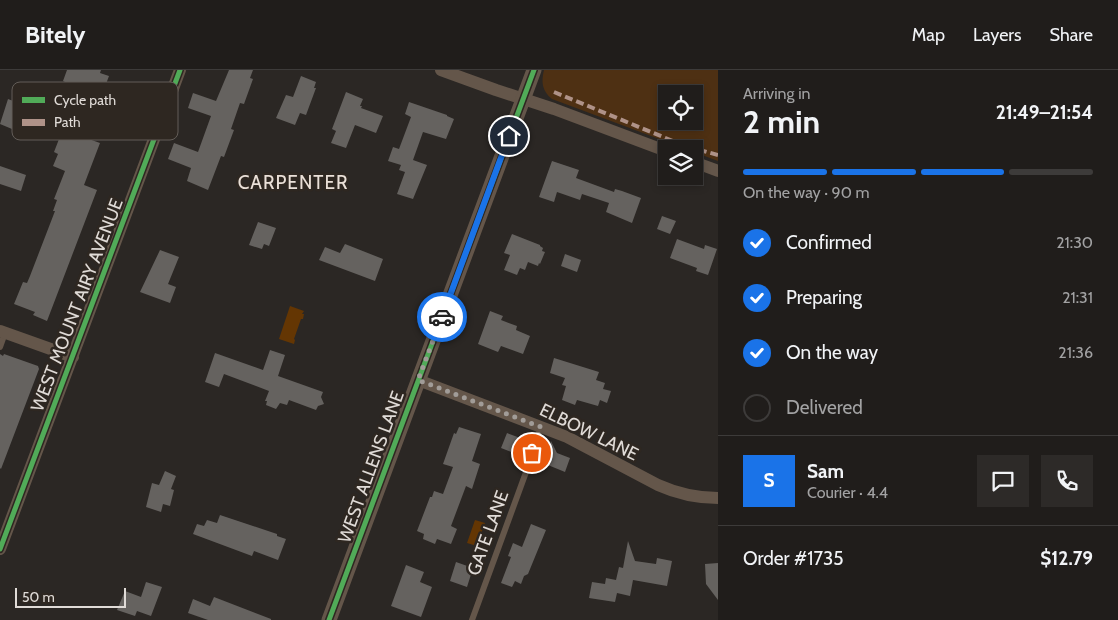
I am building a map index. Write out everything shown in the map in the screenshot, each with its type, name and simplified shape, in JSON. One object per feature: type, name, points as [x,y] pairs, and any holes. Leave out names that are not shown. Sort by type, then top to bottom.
[{"type":"street","name":"WEST MOUNT AIRY AVENUE","points":[[176,82],[180,70]]},
{"type":"street","points":[[441,70],[554,109],[658,149]]},
{"type":"street","name":"WEST ALLENS LANE","points":[[329,620],[534,70]]},
{"type":"street","name":"WEST MOUNT AIRY AVENUE","points":[[0,549],[154,140]]},
{"type":"street","points":[[703,165],[718,171]]},
{"type":"street","points":[[3,332],[73,358]]},
{"type":"street","name":"ELBOW LANE","points":[[418,380],[567,437],[672,491],[688,496],[718,498]]},
{"type":"lane","points":[[0,347],[3,332]]},
{"type":"lane","name":"GATE LANE","points":[[472,620],[541,427]]},
{"type":"shaded area","points":[[544,70],[718,70],[718,161],[703,155],[703,140],[662,140],[552,99],[544,89]]},
{"type":"shaded area","points":[[290,306],[304,311],[294,344],[279,339]]},
{"type":"shaded area","points":[[475,520],[485,523],[477,546],[467,543]]},
{"type":"building","points":[[67,70],[101,70],[100,73],[109,76],[107,82],[63,81]]},
{"type":"building","points":[[229,70],[253,70],[250,78],[253,79],[244,104],[240,103],[231,129],[234,130],[224,157],[221,156],[208,190],[187,181],[191,168],[168,159],[174,143],[198,152],[211,116],[188,108],[193,93],[216,101]]},
{"type":"building","points":[[301,76],[316,82],[314,88],[316,88],[306,115],[300,113],[295,125],[276,118],[286,95],[293,97]]},
{"type":"building","points":[[346,92],[363,99],[361,108],[383,116],[376,133],[355,125],[346,148],[331,143],[336,131],[332,129]]},
{"type":"building","points":[[8,99],[12,101],[12,129],[0,124]]},
{"type":"building","points":[[409,102],[454,119],[446,139],[423,132],[413,160],[427,165],[413,199],[397,194],[405,172],[399,170],[401,165],[388,161],[393,147],[399,149],[411,117],[405,114]]},
{"type":"building","points":[[59,140],[92,140],[100,143],[84,185],[97,190],[47,321],[33,315],[35,312],[14,304],[23,282],[27,283],[55,211],[53,211],[57,200],[54,199],[65,171],[53,166],[58,154],[54,152]]},
{"type":"building","points":[[552,161],[579,170],[576,178],[614,192],[615,189],[641,198],[632,223],[606,212],[609,203],[582,194],[580,200],[557,192],[554,202],[539,197]]},
{"type":"building","points":[[0,166],[26,175],[21,191],[0,184]]},
{"type":"building","points":[[662,216],[676,221],[670,234],[657,229]]},
{"type":"building","points":[[258,222],[276,228],[269,246],[264,244],[262,249],[249,245]]},
{"type":"building","points":[[512,234],[540,245],[543,248],[542,251],[545,252],[538,266],[528,262],[525,270],[520,268],[517,275],[504,270],[510,255],[504,253]]},
{"type":"building","points":[[677,239],[704,249],[705,245],[717,249],[708,275],[696,271],[697,268],[670,258]]},
{"type":"building","points":[[345,244],[383,259],[375,281],[319,260],[325,247],[340,253]]},
{"type":"building","points":[[160,250],[179,257],[168,284],[176,287],[170,303],[140,292]]},
{"type":"building","points":[[565,254],[581,260],[577,272],[561,266]]},
{"type":"building","points":[[490,311],[503,316],[501,320],[517,326],[516,330],[530,336],[523,354],[501,346],[498,352],[478,344]]},
{"type":"building","points":[[270,350],[285,355],[278,376],[323,392],[321,397],[324,404],[318,406],[316,410],[289,400],[287,405],[280,403],[276,409],[266,405],[267,401],[265,401],[269,391],[256,386],[224,374],[219,387],[205,382],[215,353],[263,370]]},
{"type":"building","points":[[0,354],[38,366],[39,369],[1,469],[0,468]]},
{"type":"building","points":[[554,358],[599,372],[596,380],[605,383],[603,389],[611,391],[607,403],[600,400],[598,406],[577,400],[575,405],[562,400],[566,386],[562,385],[565,378],[550,373]]},
{"type":"building","points":[[459,427],[481,434],[472,461],[480,464],[472,489],[466,486],[451,526],[457,529],[451,544],[437,539],[435,544],[423,539],[424,534],[417,531],[434,491],[443,494],[453,467],[443,464],[454,433],[456,434]]},
{"type":"building","points":[[507,433],[523,439],[517,454],[501,448]]},
{"type":"building","points":[[551,441],[557,453],[570,458],[565,472],[543,463]]},
{"type":"building","points":[[165,471],[176,476],[171,489],[174,490],[170,506],[163,504],[161,512],[146,507],[152,483],[159,485]]},
{"type":"building","points":[[220,515],[277,534],[277,536],[286,539],[278,560],[254,551],[252,556],[193,534],[197,524],[204,526],[207,520],[217,523]]},
{"type":"building","points":[[531,524],[546,530],[528,574],[524,576],[521,584],[515,581],[512,587],[501,583],[511,557],[508,556],[513,543],[522,547]]},
{"type":"building","points":[[628,541],[635,561],[656,564],[657,558],[672,561],[667,586],[633,580],[630,596],[617,593],[615,602],[589,598],[592,582],[605,584],[606,578],[616,580],[619,567],[623,568]]},
{"type":"building","points":[[456,562],[473,568],[467,587],[450,581]]},
{"type":"building","points":[[718,563],[718,600],[706,584],[705,564]]},
{"type":"building","points":[[406,565],[424,572],[420,582],[432,587],[421,617],[391,606]]},
{"type":"building","points":[[146,582],[162,587],[151,616],[137,611],[135,616],[117,610],[125,591],[141,597]]},
{"type":"building","points":[[214,597],[271,620],[208,620],[188,613],[193,599],[210,606]]},
{"type":"marked path","points":[[554,92],[685,146],[718,155]]},
{"type":"cycle path","points":[[175,82],[180,70]]},
{"type":"cycle path","points":[[329,620],[534,70]]},
{"type":"cycle path","points":[[0,549],[154,140]]},
{"type":"way so far","points":[[442,317],[418,380],[541,427],[532,453]]},
{"type":"district","name":"CARPENTER","points":[[293,182]]},
{"type":"route","points":[[442,317],[509,136]]}]
